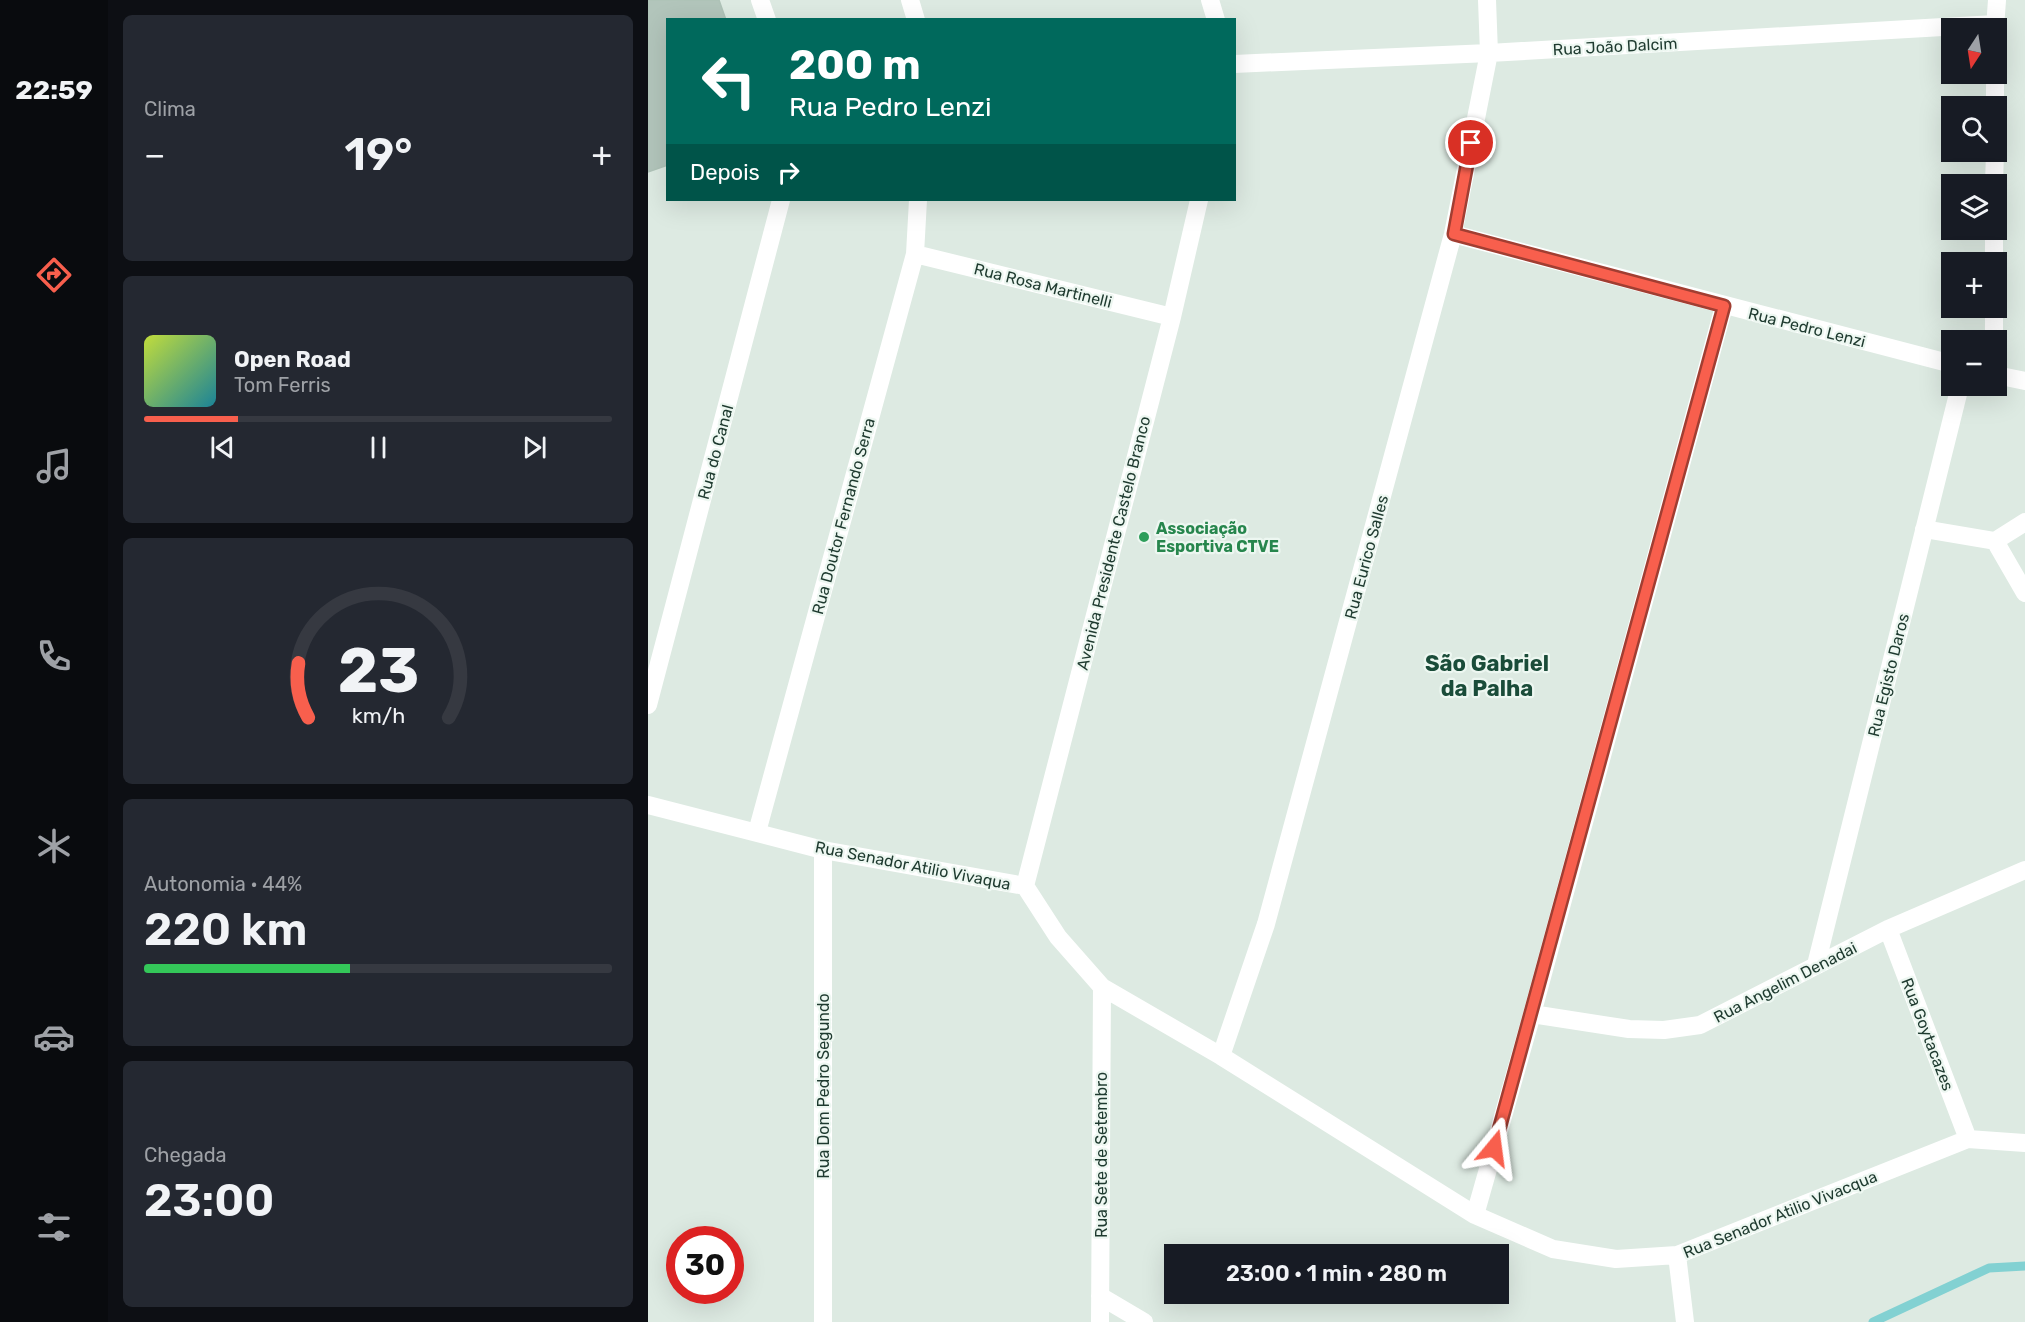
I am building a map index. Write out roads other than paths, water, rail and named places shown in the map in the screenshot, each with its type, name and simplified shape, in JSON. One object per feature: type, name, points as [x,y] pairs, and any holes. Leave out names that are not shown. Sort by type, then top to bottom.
[{"type":"street","points":[[760,0],[766,18]]},
{"type":"street","points":[[910,0],[915,18]]},
{"type":"street","points":[[1210,0],[1215,18]]},
{"type":"street","name":"Rua Eurico Salles","points":[[1221,1056],[1266,924],[1454,234],[1489,53],[1486,0]]},
{"type":"street","points":[[1996,18],[1997,0]]},
{"type":"street","name":"Rua João Dalcim","points":[[1236,64],[1941,29]]},
{"type":"street","name":"Rua do Canal","points":[[648,705],[781,201]]},
{"type":"street","name":"Rua Doutor Fernando Serra","points":[[757,832],[915,254],[918,201]]},
{"type":"street","name":"Avenida Presidente Castelo Branco","points":[[1025,886],[1172,317],[1199,201]]},
{"type":"street","name":"Rua Pedro Lenzi","points":[[1454,234],[1941,361]]},
{"type":"street","name":"Rua Rosa Martinelli","points":[[915,254],[1172,317]]},
{"type":"street","points":[[1475,1215],[1532,1014],[1724,306]]},
{"type":"street","points":[[2007,377],[2025,381]]},
{"type":"street","name":"Rua Egisto Daros","points":[[1816,965],[1957,396]]},
{"type":"street","points":[[1924,529],[1995,541],[2025,522]]},
{"type":"street","points":[[1995,541],[2025,594]]},
{"type":"street","name":"Rua Senador Atilio Vivaqua","points":[[648,805],[823,850],[1025,886],[1058,937],[1102,987],[1221,1056]]},
{"type":"street","name":"Rua Dom Pedro Segundo","points":[[823,850],[823,1322]]},
{"type":"street","name":"Rua Angelim Denadai","points":[[1532,1014],[1629,1029],[1664,1030],[1700,1025],[1888,929],[2025,870]]},
{"type":"street","name":"Rua Goytacazes","points":[[1888,929],[1968,1138]]},
{"type":"street","name":"Rua Sete de Setembro","points":[[1100,1322],[1102,987]]},
{"type":"street","name":"Rua Senador Atilio Vivacqua","points":[[1221,1056],[1475,1215],[1553,1249],[1616,1259],[1677,1255],[1968,1138],[2025,1143]]},
{"type":"street","points":[[1677,1255],[1685,1322]]},
{"type":"street","points":[[1100,1296],[1144,1322]]},
{"type":"waterway","points":[[1873,1322],[1989,1268],[2025,1266]]},
{"type":"place","name":"Associação Esportiva CTVE","points":[[1144,537]]},
{"type":"district","name":"São Gabriel da Palha","points":[[1487,676]]}]
